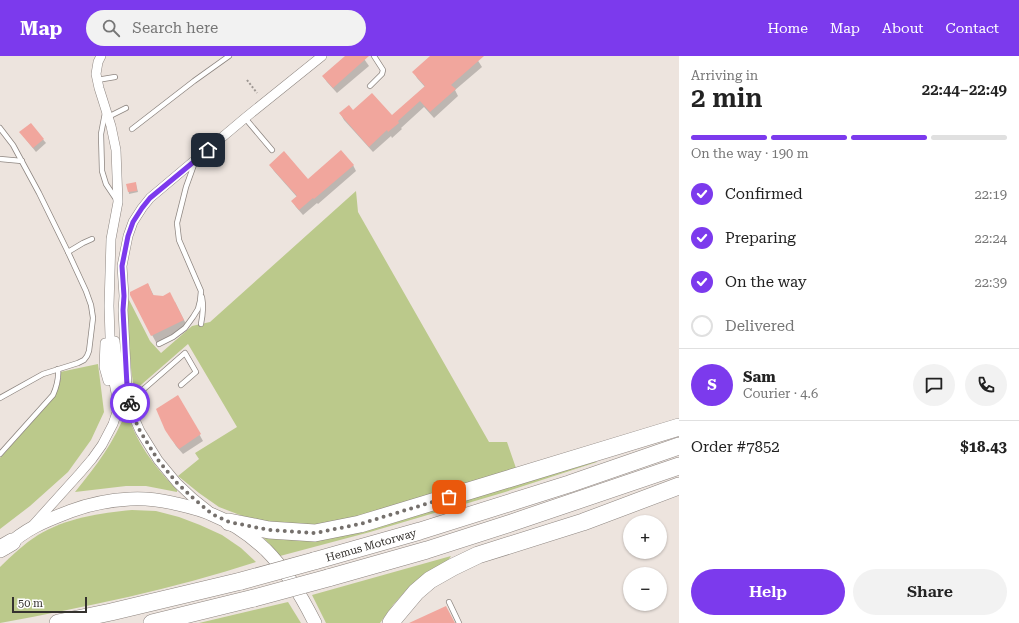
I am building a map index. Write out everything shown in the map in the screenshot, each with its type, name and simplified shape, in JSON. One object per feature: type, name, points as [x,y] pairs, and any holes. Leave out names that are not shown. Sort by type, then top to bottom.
[{"type":"highway","points":[[229,522],[269,530],[315,533],[360,524],[679,427]]},
{"type":"highway","name":"Hemus Motorway","points":[[58,623],[241,581],[420,532],[569,484],[679,446]]},
{"type":"highway","name":"Hemus Motorway","points":[[152,623],[254,598],[427,550],[679,466]]},
{"type":"highway","points":[[392,623],[395,617],[416,592],[430,580],[478,555],[583,522],[679,486]]},
{"type":"main road","points":[[4,548],[30,528],[49,519],[83,507],[109,501],[131,498],[158,500],[187,506],[212,514],[229,522],[266,551],[285,572],[302,597],[314,622]]},
{"type":"street","points":[[101,56],[96,68],[96,74],[116,150],[118,202],[111,239],[109,306],[104,367],[118,411]]},
{"type":"street","points":[[212,514],[177,483],[158,460],[140,431],[132,413],[127,386],[122,266],[128,236],[133,222],[150,198],[245,118],[322,56]]},
{"type":"street","points":[[30,528],[53,505],[92,459],[102,445],[118,411],[122,396],[116,346],[109,306]]},
{"type":"lane","points":[[132,129],[229,56]]},
{"type":"lane","points":[[370,86],[382,74],[383,70],[374,56]]},
{"type":"lane","points":[[98,80],[115,77]]},
{"type":"lane","points":[[118,202],[106,184],[102,171],[101,134],[107,113],[126,108]]},
{"type":"lane","points":[[245,118],[272,150]]},
{"type":"lane","points":[[0,128],[13,145],[22,161],[68,252],[86,291],[91,305],[93,318],[89,351],[84,360],[43,374],[0,398]]},
{"type":"lane","points":[[0,159],[22,161]]},
{"type":"lane","points":[[196,160],[186,187],[177,223],[179,240],[201,291],[204,314],[201,324]]},
{"type":"lane","points":[[68,252],[92,239]]},
{"type":"lane","points":[[159,344],[173,337],[185,328],[198,308],[201,291]]},
{"type":"lane","points":[[130,401],[185,353],[196,372],[180,385]]},
{"type":"lane","points":[[0,454],[53,395],[57,384],[58,369]]},
{"type":"lane","points":[[449,602],[459,623]]},
{"type":"path","points":[[247,80],[257,92]]},
{"type":"green space","points":[[356,191],[358,212],[489,442],[507,442],[517,471],[362,516],[326,524],[290,526],[253,520],[219,507],[178,476],[199,459],[195,453],[237,427],[188,344],[134,391],[126,294],[150,341],[161,353],[192,326],[210,322]]},
{"type":"green space","points":[[98,364],[104,412],[91,440],[68,472],[30,506],[0,529],[0,458],[48,404],[61,379],[60,372]]},
{"type":"green space","points":[[127,410],[130,421],[140,443],[161,473],[177,490],[177,492],[146,486],[126,486],[75,492],[104,453],[122,422]]},
{"type":"green space","points":[[590,460],[597,462],[502,493],[370,532],[280,556],[262,536],[283,539]]},
{"type":"green space","points":[[132,510],[156,511],[179,517],[200,525],[222,535],[241,548],[256,562],[193,581],[129,597],[0,623],[0,567],[18,550],[38,535],[60,524],[84,517]]},
{"type":"green space","points":[[451,556],[446,564],[409,587],[380,623],[326,623],[312,595]]},
{"type":"green space","points":[[288,602],[301,623],[199,623]]},
{"type":"building","points":[[345,56],[369,56],[333,88],[322,76]]},
{"type":"building","points":[[430,56],[484,56],[451,85],[456,89],[430,112],[420,101],[398,121],[399,123],[388,132],[387,130],[369,147],[339,113],[349,105],[353,110],[372,93],[392,115],[425,86],[412,72]]},
{"type":"building","points":[[31,123],[44,139],[33,148],[19,132]]},
{"type":"building","points":[[341,150],[354,165],[299,210],[291,201],[297,196],[269,165],[284,151],[308,179]]},
{"type":"building","points":[[136,182],[137,191],[128,192],[126,184]]},
{"type":"building","points":[[148,283],[153,295],[163,296],[170,292],[184,320],[151,336],[130,295],[130,292]]},
{"type":"building","points":[[178,395],[201,434],[179,449],[165,430],[156,409]]},
{"type":"building","points":[[446,606],[455,623],[409,623]]},
{"type":"way so far","points":[[130,403],[132,413],[140,431],[158,460],[177,483],[212,514],[229,522],[269,530],[315,533],[360,524],[449,497]]},
{"type":"route","points":[[130,403],[127,386],[122,266],[128,236],[133,222],[150,198],[208,150]]}]
